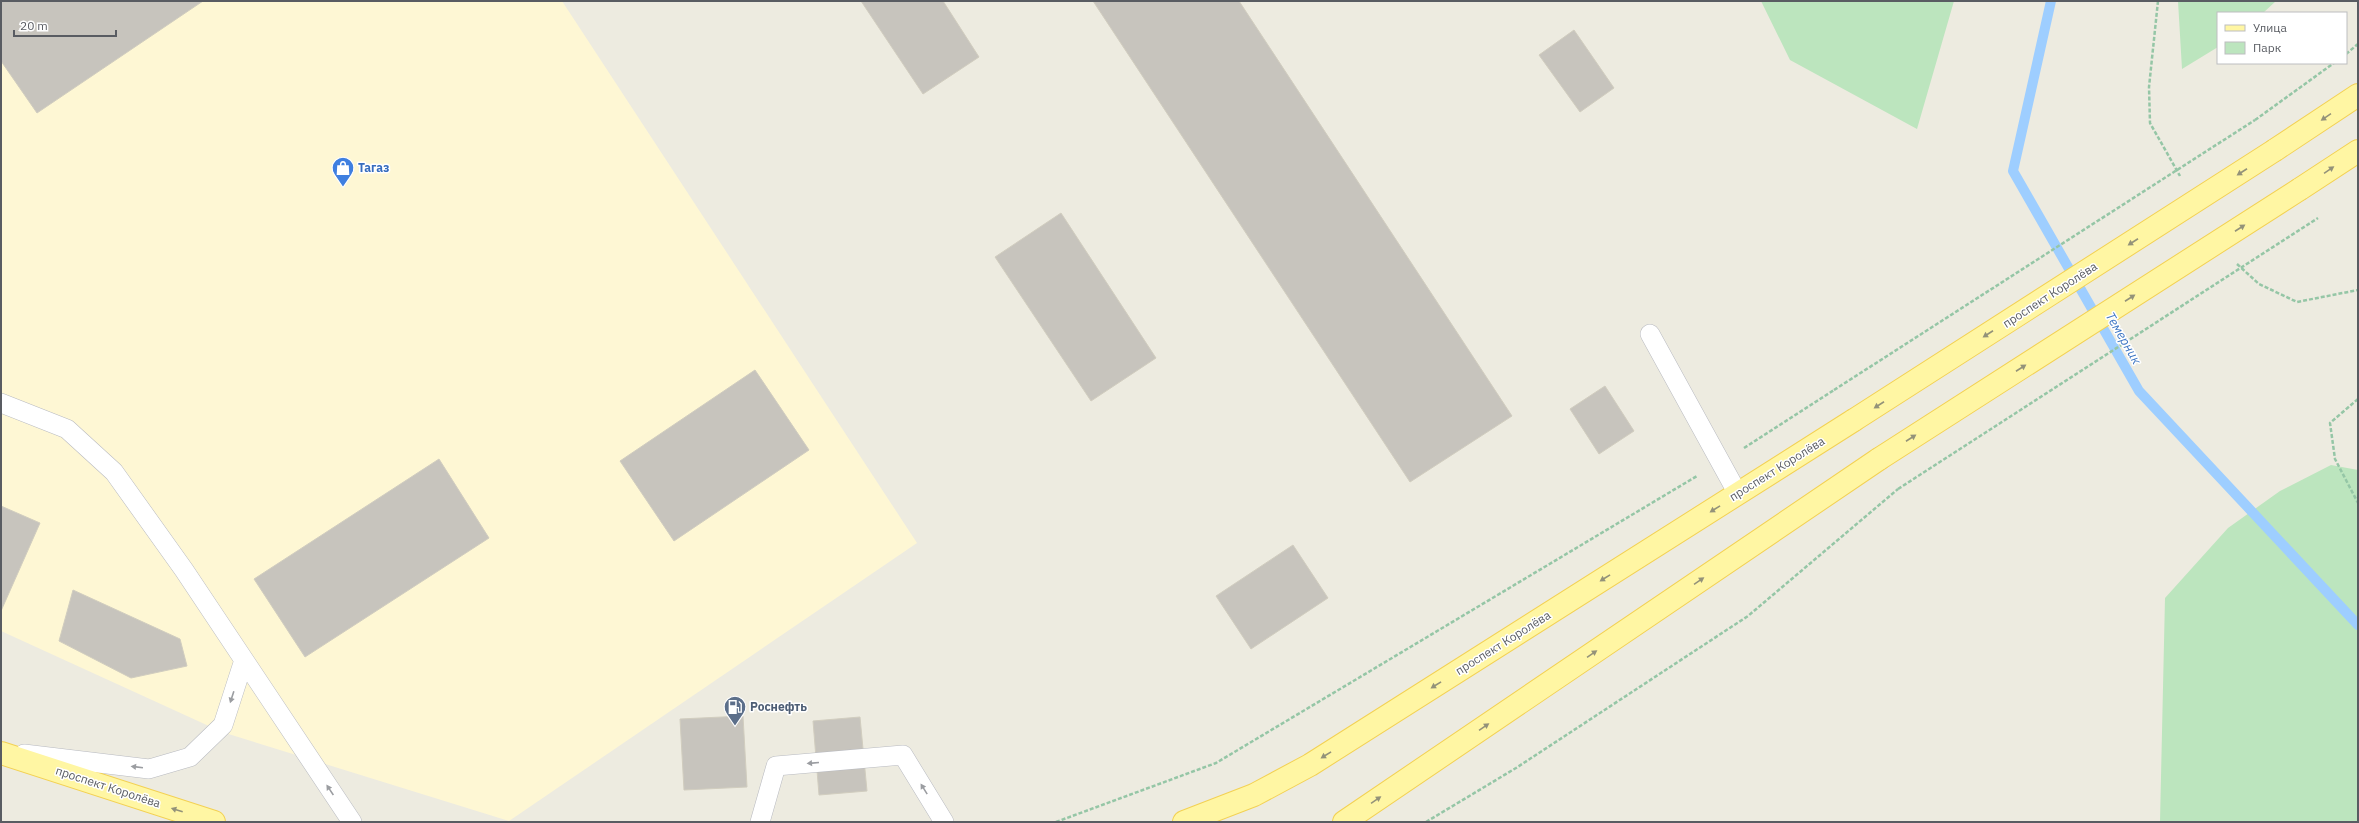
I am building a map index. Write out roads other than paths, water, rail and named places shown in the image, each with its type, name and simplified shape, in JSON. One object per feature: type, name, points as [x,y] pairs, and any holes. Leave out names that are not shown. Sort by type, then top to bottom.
[{"type":"main road","name":"проспект Королёва","points":[[1184,822],[1254,795],[1310,765],[1854,420],[2275,150],[2358,95]]},
{"type":"main road","points":[[1344,822],[1879,459],[2358,151]]},
{"type":"main road","name":"проспект Королёва","points":[[1,752],[214,822]]},
{"type":"lane","points":[[1650,334],[1738,494]]},
{"type":"lane","points":[[1,402],[67,429],[114,472],[184,570],[352,822]]},
{"type":"lane","points":[[1,752],[149,769],[190,757],[223,725],[244,660]]},
{"type":"lane","points":[[760,822],[776,766],[903,755],[944,822]]},
{"type":"waterway","name":"Темерник","points":[[2051,1],[2013,171],[2139,391],[2358,625]]},
{"type":"place","name":"Тагаз","points":[[343,188]]},
{"type":"place","name":"Роснефть","points":[[735,726]]}]
